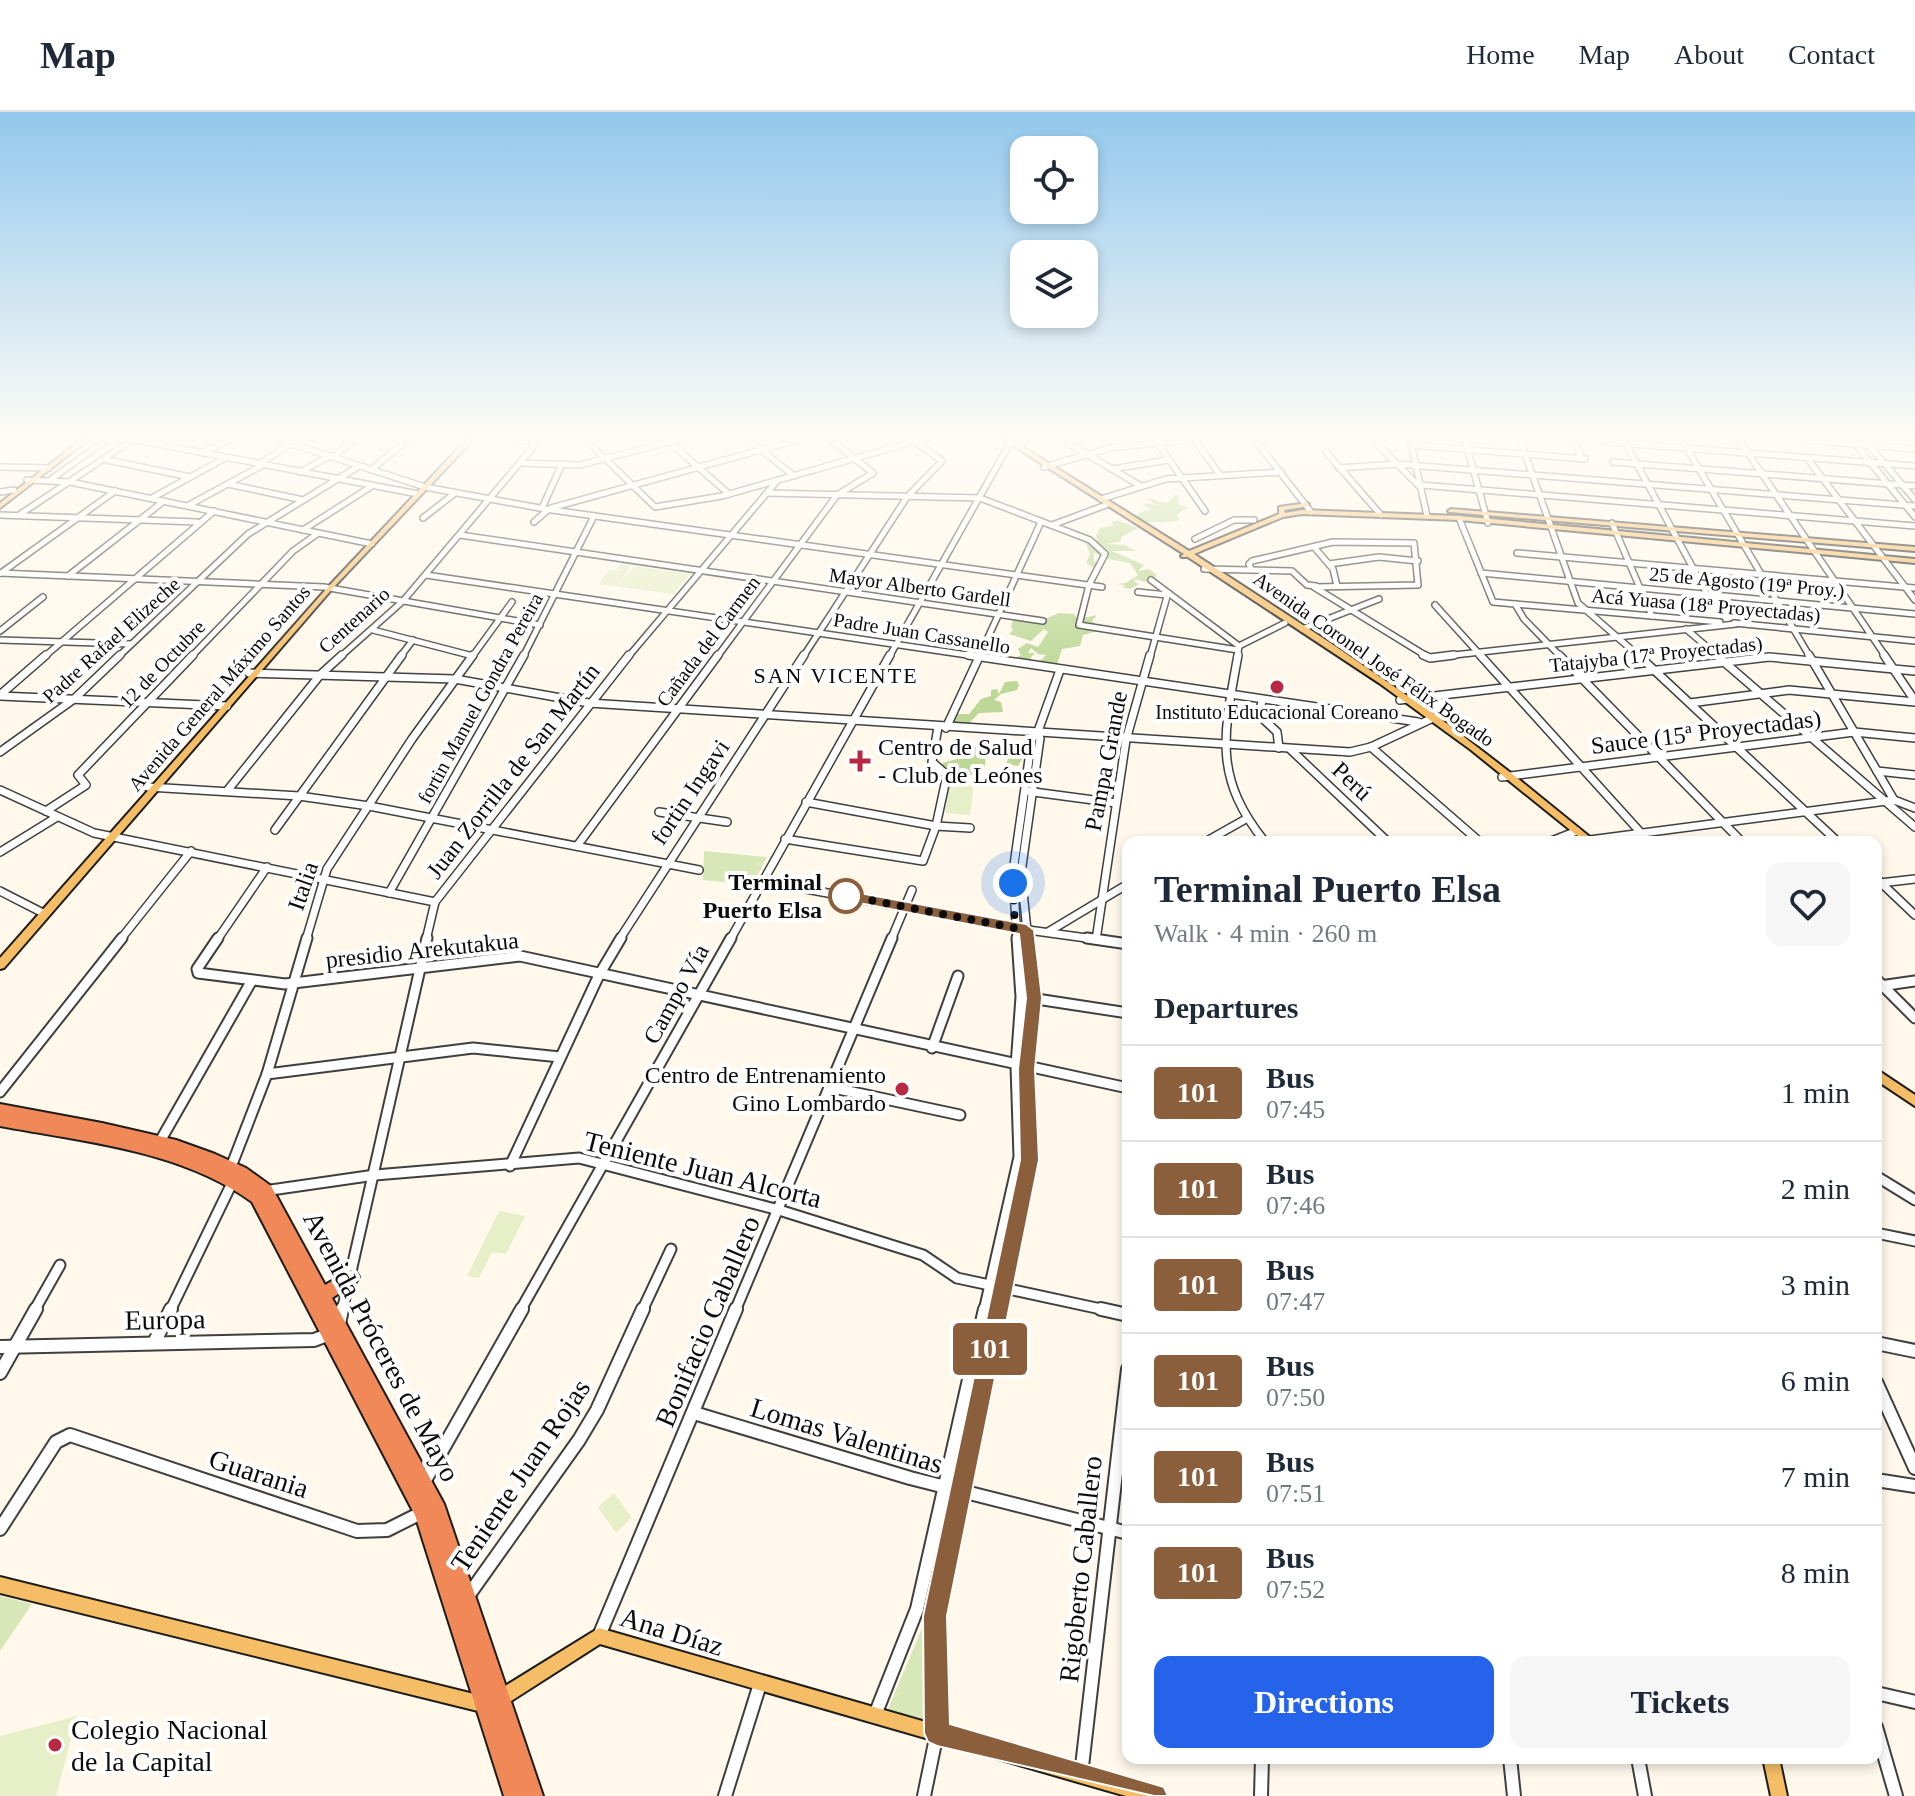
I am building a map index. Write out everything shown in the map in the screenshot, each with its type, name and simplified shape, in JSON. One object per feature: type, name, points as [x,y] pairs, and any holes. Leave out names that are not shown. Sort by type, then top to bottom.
[{"type":"highway","name":"Avenida Próceres de Mayo","points":[[0,1110],[159,1143],[233,1175],[259,1192],[324,1294],[334,1329],[424,1482],[429,1507],[493,1701],[522,1761],[533,1796]]},
{"type":"highway","name":"Avenida Próceres de Mayo","points":[[0,1120],[186,1160],[233,1175]]},
{"type":"highway","name":"Avenida Próceres de Mayo","points":[[259,1192],[429,1507],[467,1597],[514,1796]]},
{"type":"highway","points":[[324,1294],[351,1277]]},
{"type":"main road","name":"Avenida General Máximo Santos","points":[[0,965],[252,673],[393,519]]},
{"type":"main road","name":"Avenida Coronel José Félix Bogado","points":[[1129,519],[1302,629],[1403,699],[1579,836]]},
{"type":"main road","points":[[1187,555],[1273,519]]},
{"type":"main road","points":[[1462,519],[1915,561]]},
{"type":"main road","points":[[1565,519],[1915,549]]},
{"type":"main road","name":"Avenida Coronel José Félix Bogado","points":[[1208,569],[1403,699]]},
{"type":"main road","name":"Avenida General Máximo Santos","points":[[0,956],[42,913]]},
{"type":"main road","points":[[1882,1069],[1915,1093]]},
{"type":"main road","points":[[1882,1078],[1915,1101]]},
{"type":"main road","points":[[0,1585],[493,1701]]},
{"type":"main road","name":"Ana Díaz","points":[[493,1701],[599,1636],[1155,1796]]},
{"type":"main road","points":[[1772,1764],[1779,1796]]},
{"type":"street","points":[[66,519],[198,522]]},
{"type":"street","points":[[0,573],[74,519]]},
{"type":"street","points":[[68,576],[139,519]]},
{"type":"street","points":[[0,696],[203,519]]},
{"type":"street","points":[[251,519],[369,544]]},
{"type":"street","name":"Padre Rafael Elizeche","points":[[0,752],[74,699],[248,534],[273,519]]},
{"type":"street","points":[[303,530],[321,519]]},
{"type":"street","name":"Centenario","points":[[227,791],[320,675],[403,601],[474,519]]},
{"type":"street","points":[[534,522],[537,519]]},
{"type":"street","name":"fortin Manuel Gondra Pereira","points":[[389,893],[508,688],[593,519]]},
{"type":"street","points":[[612,519],[1102,587]]},
{"type":"street","name":"Juan Zorrilla de San Martín","points":[[334,1329],[351,1277],[435,902],[589,703],[745,519]]},
{"type":"street","name":"Cañada del Carmen","points":[[577,846],[820,519]]},
{"type":"street","name":"fortin Ingavi","points":[[510,1166],[599,975],[696,818],[893,519]]},
{"type":"street","name":"Campo Vía","points":[[424,1482],[969,519]]},
{"type":"street","points":[[1032,519],[1090,540],[1105,554],[1089,585],[1078,623],[1082,627],[1238,648],[1285,623]]},
{"type":"street","points":[[1052,525],[1066,519]]},
{"type":"street","points":[[1459,519],[1481,573]]},
{"type":"street","points":[[1487,519],[1488,523]]},
{"type":"street","points":[[1549,519],[1578,603],[1831,836]]},
{"type":"street","points":[[1666,519],[1707,594]]},
{"type":"street","points":[[1730,519],[1877,771],[1890,800]]},
{"type":"street","points":[[1793,519],[1915,701]]},
{"type":"street","points":[[1825,519],[1915,526]]},
{"type":"street","points":[[1854,519],[1915,600]]},
{"type":"street","points":[[1195,539],[1237,520],[1254,520]]},
{"type":"street","points":[[785,839],[923,861],[936,826],[947,773],[932,762],[942,728],[1041,522]]},
{"type":"street","points":[[1612,523],[1652,616]]},
{"type":"street","points":[[1220,526],[1236,534]]},
{"type":"street","name":"12 de Octubre","points":[[46,811],[86,785],[78,775],[293,551],[317,534]]},
{"type":"street","name":"Mayor Alberto Gardell","points":[[460,535],[1043,621]]},
{"type":"street","points":[[1208,569],[1294,571],[1307,585],[1317,586],[1418,585],[1416,546],[1406,542],[1383,545],[1350,541],[1314,547],[1252,561],[1249,564],[1251,569]]},
{"type":"street","points":[[1314,547],[1329,564],[1337,586]]},
{"type":"street","points":[[1517,553],[1915,588]]},
{"type":"street","points":[[1329,564],[1371,557],[1418,561]]},
{"type":"street","points":[[0,573],[327,588],[540,625]]},
{"type":"street","name":"25 de Agosto (19ª Proy.)","points":[[1481,573],[1915,614]]},
{"type":"street","name":"Acá Yuasa (18ª Proyectadas)","points":[[1481,573],[1493,602],[1915,641]]},
{"type":"street","name":"Padre Juan Cassanello","points":[[426,575],[1413,724],[1429,718]]},
{"type":"street","points":[[1151,580],[1238,648]]},
{"type":"street","points":[[1317,586],[1314,587],[1317,591],[1424,657],[1736,624]]},
{"type":"street","points":[[1138,592],[1168,594]]},
{"type":"street","name":"Pampa Grande","points":[[1096,940],[1126,740],[1168,594]]},
{"type":"street","points":[[0,631],[43,597]]},
{"type":"street","points":[[1302,629],[1379,599]]},
{"type":"street","name":"Italia","points":[[154,1343],[233,1175],[295,983],[327,869],[455,679],[512,602]]},
{"type":"street","points":[[1515,604],[1524,619],[1736,836]]},
{"type":"street","points":[[1435,605],[1641,833]]},
{"type":"street","points":[[1673,617],[1811,737],[1890,800],[1915,827]]},
{"type":"street","points":[[373,630],[473,656]]},
{"type":"street","points":[[0,640],[131,644]]},
{"type":"street","points":[[275,830],[413,640]]},
{"type":"street","points":[[1238,648],[1223,745],[1224,759],[1244,820],[1259,836]]},
{"type":"street","name":"Tatajyba (17ª Proyectadas)","points":[[1403,699],[1774,657],[1915,671]]},
{"type":"street","points":[[924,1796],[937,1733],[935,1616],[961,1493],[1019,1157],[1021,929],[1018,855],[1032,738],[1037,734],[1060,670]]},
{"type":"street","points":[[252,673],[455,679],[589,703],[1126,740],[1350,752],[1371,747],[1429,718]]},
{"type":"street","points":[[1690,703],[1789,690],[1915,701]]},
{"type":"street","points":[[0,696],[223,706]]},
{"type":"street","points":[[1262,701],[1259,715],[1277,732],[1279,748]]},
{"type":"street","points":[[1393,721],[1403,727],[1400,734]]},
{"type":"street","name":"Sauce (15ª Proyectadas)","points":[[1505,776],[1854,732],[1915,738]]},
{"type":"street","points":[[1371,747],[1473,836]]},
{"type":"street","name":"Perú","points":[[1289,748],[1382,836]]},
{"type":"street","points":[[1877,771],[1915,775]]},
{"type":"street","points":[[152,788],[299,796],[369,806],[699,870]]},
{"type":"street","points":[[0,790],[57,817],[110,836],[435,902]]},
{"type":"street","points":[[1027,791],[1116,803]]},
{"type":"street","points":[[1620,836],[1890,800],[1915,808]]},
{"type":"street","points":[[806,802],[936,826],[970,828]]},
{"type":"street","points":[[659,812],[727,822]]},
{"type":"street","points":[[0,852],[57,817]]},
{"type":"street","points":[[1216,836],[1244,820]]},
{"type":"street","points":[[1564,836],[1574,832]]},
{"type":"street","points":[[0,1092],[191,851]]},
{"type":"street","name":"presidio Arekutakua","points":[[267,867],[197,969],[200,974],[251,982],[295,983],[520,956],[1021,1068],[1122,1087]]},
{"type":"street","points":[[1882,881],[1915,879]]},
{"type":"street","points":[[763,881],[1021,929],[1122,943]]},
{"type":"street","points":[[1882,885],[1915,915]]},
{"type":"street","points":[[1047,933],[1122,887]]},
{"type":"street","name":"Bonifacio Caballero","points":[[599,1636],[912,890]]},
{"type":"street","points":[[0,891],[42,913]]},
{"type":"street","points":[[1021,929],[1034,998],[1021,1068]]},
{"type":"street","points":[[932,1048],[958,976]]},
{"type":"street","points":[[1882,984],[1915,981]]},
{"type":"street","points":[[159,1143],[251,982]]},
{"type":"street","points":[[1882,988],[1915,1018]]},
{"type":"street","points":[[1021,997],[1122,1012]]},
{"type":"street","points":[[267,1074],[473,1048],[560,1057]]},
{"type":"street","points":[[829,1087],[960,1115]]},
{"type":"street","name":"Teniente Juan Alcorta","points":[[259,1192],[375,1175],[510,1166],[567,1158],[779,1210],[923,1255],[954,1277],[1122,1314]]},
{"type":"street","points":[[1882,1180],[1915,1200]]},
{"type":"street","points":[[1882,1234],[1915,1241]]},
{"type":"street","name":"Teniente Juan Rojas","points":[[467,1597],[597,1410],[671,1249]]},
{"type":"street","points":[[0,1373],[60,1265]]},
{"type":"street","points":[[875,1715],[917,1609],[944,1489],[998,1287]]},
{"type":"street","name":"Europa","points":[[0,1347],[314,1340],[334,1329]]},
{"type":"street","points":[[1882,1344],[1915,1351]]},
{"type":"street","points":[[1882,1395],[1915,1468]]},
{"type":"street","name":"Lomas Valentinas","points":[[694,1413],[825,1456],[944,1489],[1122,1532]]},
{"type":"street","name":"Rigoberto Caballero","points":[[1081,1775],[1122,1417]]},
{"type":"street","name":"Guarania","points":[[0,1529],[56,1442],[64,1436],[357,1531],[387,1530],[429,1507]]},
{"type":"street","points":[[1882,1481],[1915,1486]]},
{"type":"street","points":[[917,1609],[935,1616]]},
{"type":"street","points":[[725,1796],[760,1684]]},
{"type":"street","points":[[1882,1694],[1915,1702]]},
{"type":"street","points":[[1882,1748],[1896,1796]]},
{"type":"street","points":[[1261,1796],[1262,1764]]},
{"type":"street","points":[[1511,1764],[1514,1796]]},
{"type":"street","points":[[1639,1764],[1645,1796]]},
{"type":"green space","points":[[1139,519],[1180,520],[1142,523]]},
{"type":"green space","points":[[1117,520],[1138,528],[1121,537],[1121,541],[1108,544],[1125,545],[1136,551],[1112,551],[1144,565],[1138,571],[1149,569],[1157,575],[1149,583],[1135,579],[1139,584],[1130,589],[1115,584],[1126,583],[1138,575],[1130,563],[1103,558],[1094,552],[1094,561],[1101,563],[1094,568],[1086,563],[1090,554],[1085,541],[1097,540],[1100,528],[1115,525],[1111,523]]},
{"type":"green space","points":[[622,563],[632,564],[619,583],[635,566],[690,574],[673,594],[599,584],[609,570],[623,571],[616,569]]},
{"type":"green space","points":[[1059,613],[1074,614],[1078,619],[1097,615],[1092,621],[1099,626],[1098,631],[1083,635],[1080,646],[1062,649],[1057,664],[1039,662],[1046,655],[1038,654],[1031,648],[1028,653],[1035,653],[1031,663],[1012,665],[1012,660],[1021,655],[1018,649],[1027,643],[1038,647],[1048,632],[1044,629],[1031,641],[1009,634],[1013,630],[1014,618],[1045,619]]},
{"type":"green space","points":[[1017,681],[1019,685],[1017,690],[1001,694],[994,700],[1001,702],[1003,712],[979,713],[970,722],[972,727],[949,724],[956,714],[969,714],[981,699],[991,696],[991,690],[997,689],[999,694],[1005,682]]},
{"type":"green space","points":[[955,746],[975,746],[978,753],[982,752],[977,749],[982,746],[1004,749],[1012,757],[1025,754],[1018,766],[1006,764],[1008,759],[986,758],[984,770],[964,778],[946,770],[931,776],[930,766],[940,767],[943,763],[960,758],[950,751]]},
{"type":"green space","points":[[949,782],[974,784],[970,815],[945,813]]},
{"type":"green space","points":[[704,851],[767,857],[752,885],[703,880]]},
{"type":"green space","points":[[499,1211],[525,1216],[506,1254],[492,1252],[479,1278],[467,1276]]},
{"type":"green space","points":[[614,1493],[632,1518],[616,1533],[598,1507]]},
{"type":"green space","points":[[0,1596],[32,1604],[0,1651]]},
{"type":"green space","points":[[923,1626],[927,1628],[932,1722],[889,1710]]},
{"type":"green space","points":[[77,1716],[56,1796],[0,1796],[0,1736]]},
{"type":"bus line","name":"101","points":[[838,894],[1026,930],[1034,998],[1027,1069],[1029,1160],[935,1616],[937,1733],[1154,1796]]},
{"type":"place","name":"Instituto Educacional Coreano","points":[[1277,687]]},
{"type":"place","name":"Centro de Salud - Club de Leónes","points":[[860,761]]},
{"type":"place","name":"Terminal Puerto Elsa","points":[[846,896]]},
{"type":"place","name":"Centro de Entrenamiento Gino Lombardo","points":[[902,1089]]},
{"type":"place","name":"Colegio Nacional de la Capital","points":[[55,1745]]},
{"type":"district","name":"SAN VICENTE","points":[[836,675]]},
{"type":"route","points":[[846,896],[838,894],[1015,928],[1013,883]]}]
